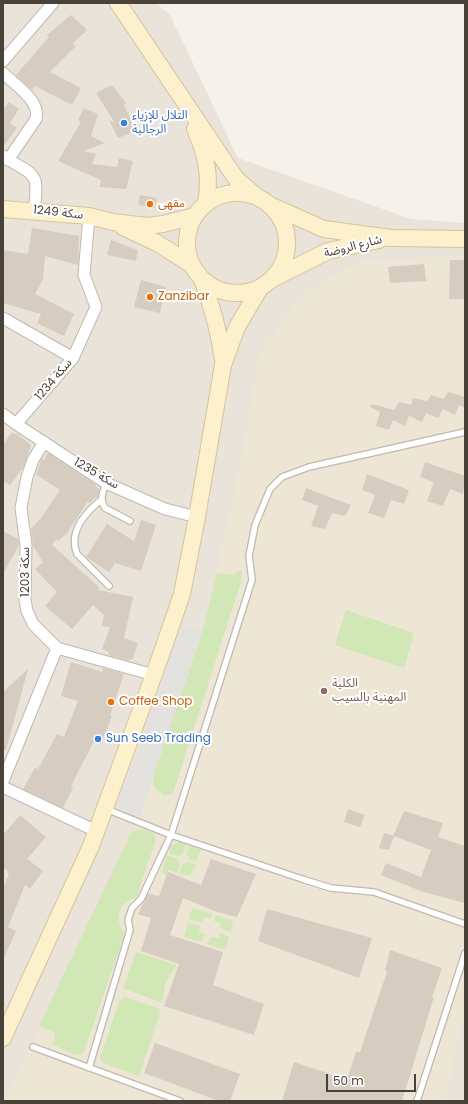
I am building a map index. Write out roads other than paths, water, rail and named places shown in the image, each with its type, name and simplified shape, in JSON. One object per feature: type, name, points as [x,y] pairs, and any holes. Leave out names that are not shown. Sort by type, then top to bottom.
[{"type":"main road","points":[[3,1038],[91,846],[182,594],[223,365],[237,327],[266,283],[282,266],[287,251],[287,235],[281,219],[270,206],[237,180],[118,3]]},
{"type":"main road","points":[[182,98],[201,141],[209,170],[209,187],[206,203]]},
{"type":"main road","points":[[223,365],[220,334],[215,315],[202,279],[192,265],[187,248],[188,231],[195,216],[206,203],[222,195],[239,193],[256,196]]},
{"type":"main road","name":"شارع الروضة","points":[[270,206],[324,229],[391,238],[465,239]]},
{"type":"main road","name":"سكة 1249","points":[[3,209],[89,216],[113,222],[146,226],[163,224],[195,216]]},
{"type":"main road","name":"سكة 1249","points":[[113,222],[157,243],[192,265]]},
{"type":"main road","name":"شارع الروضة","points":[[266,283],[328,251],[391,238]]},
{"type":"main road","points":[[202,279],[214,288],[229,292],[245,292],[266,283]]},
{"type":"street","points":[[3,61],[52,3]]},
{"type":"street","points":[[3,73],[35,105],[37,114],[36,119],[5,158],[28,170],[35,178],[37,188],[34,211]]},
{"type":"street","name":"سكة 1234","points":[[16,424],[73,358],[96,307],[84,275],[89,216]]},
{"type":"street","points":[[3,318],[73,358]]},
{"type":"street","name":"سكة 1235","points":[[3,414],[106,483],[165,509],[197,517]]},
{"type":"street","name":"سكة 1203","points":[[44,442],[33,460],[27,477],[21,508],[26,545],[25,600],[26,611],[33,624],[57,648]]},
{"type":"street","points":[[3,781],[57,648],[154,675]]},
{"type":"street","points":[[3,787],[96,830]]},
{"type":"lane","points":[[89,1068],[130,930],[128,920],[132,908],[141,899],[171,835],[252,580],[249,556],[256,525],[270,489],[282,477],[309,467],[465,432]]},
{"type":"lane","points":[[106,483],[100,500],[87,512],[79,523],[75,548],[77,554],[109,586]]},
{"type":"lane","points":[[100,500],[105,508],[130,521]]},
{"type":"lane","points":[[104,808],[171,835],[312,882],[331,888],[374,892],[465,924]]},
{"type":"lane","points":[[417,1101],[465,953]]},
{"type":"lane","points":[[33,1047],[180,1101]]},
{"type":"place","name":"التلال للإزياء الرجالية","points":[[124,123]]},
{"type":"place","name":"مقهى","points":[[150,204]]},
{"type":"place","name":"Zanzibar","points":[[150,297]]},
{"type":"place","name":"الكلية المهنية بالسيب","points":[[324,691]]},
{"type":"place","name":"Coffee Shop","points":[[111,702]]},
{"type":"place","name":"Sun Seeb Trading","points":[[98,739]]}]
